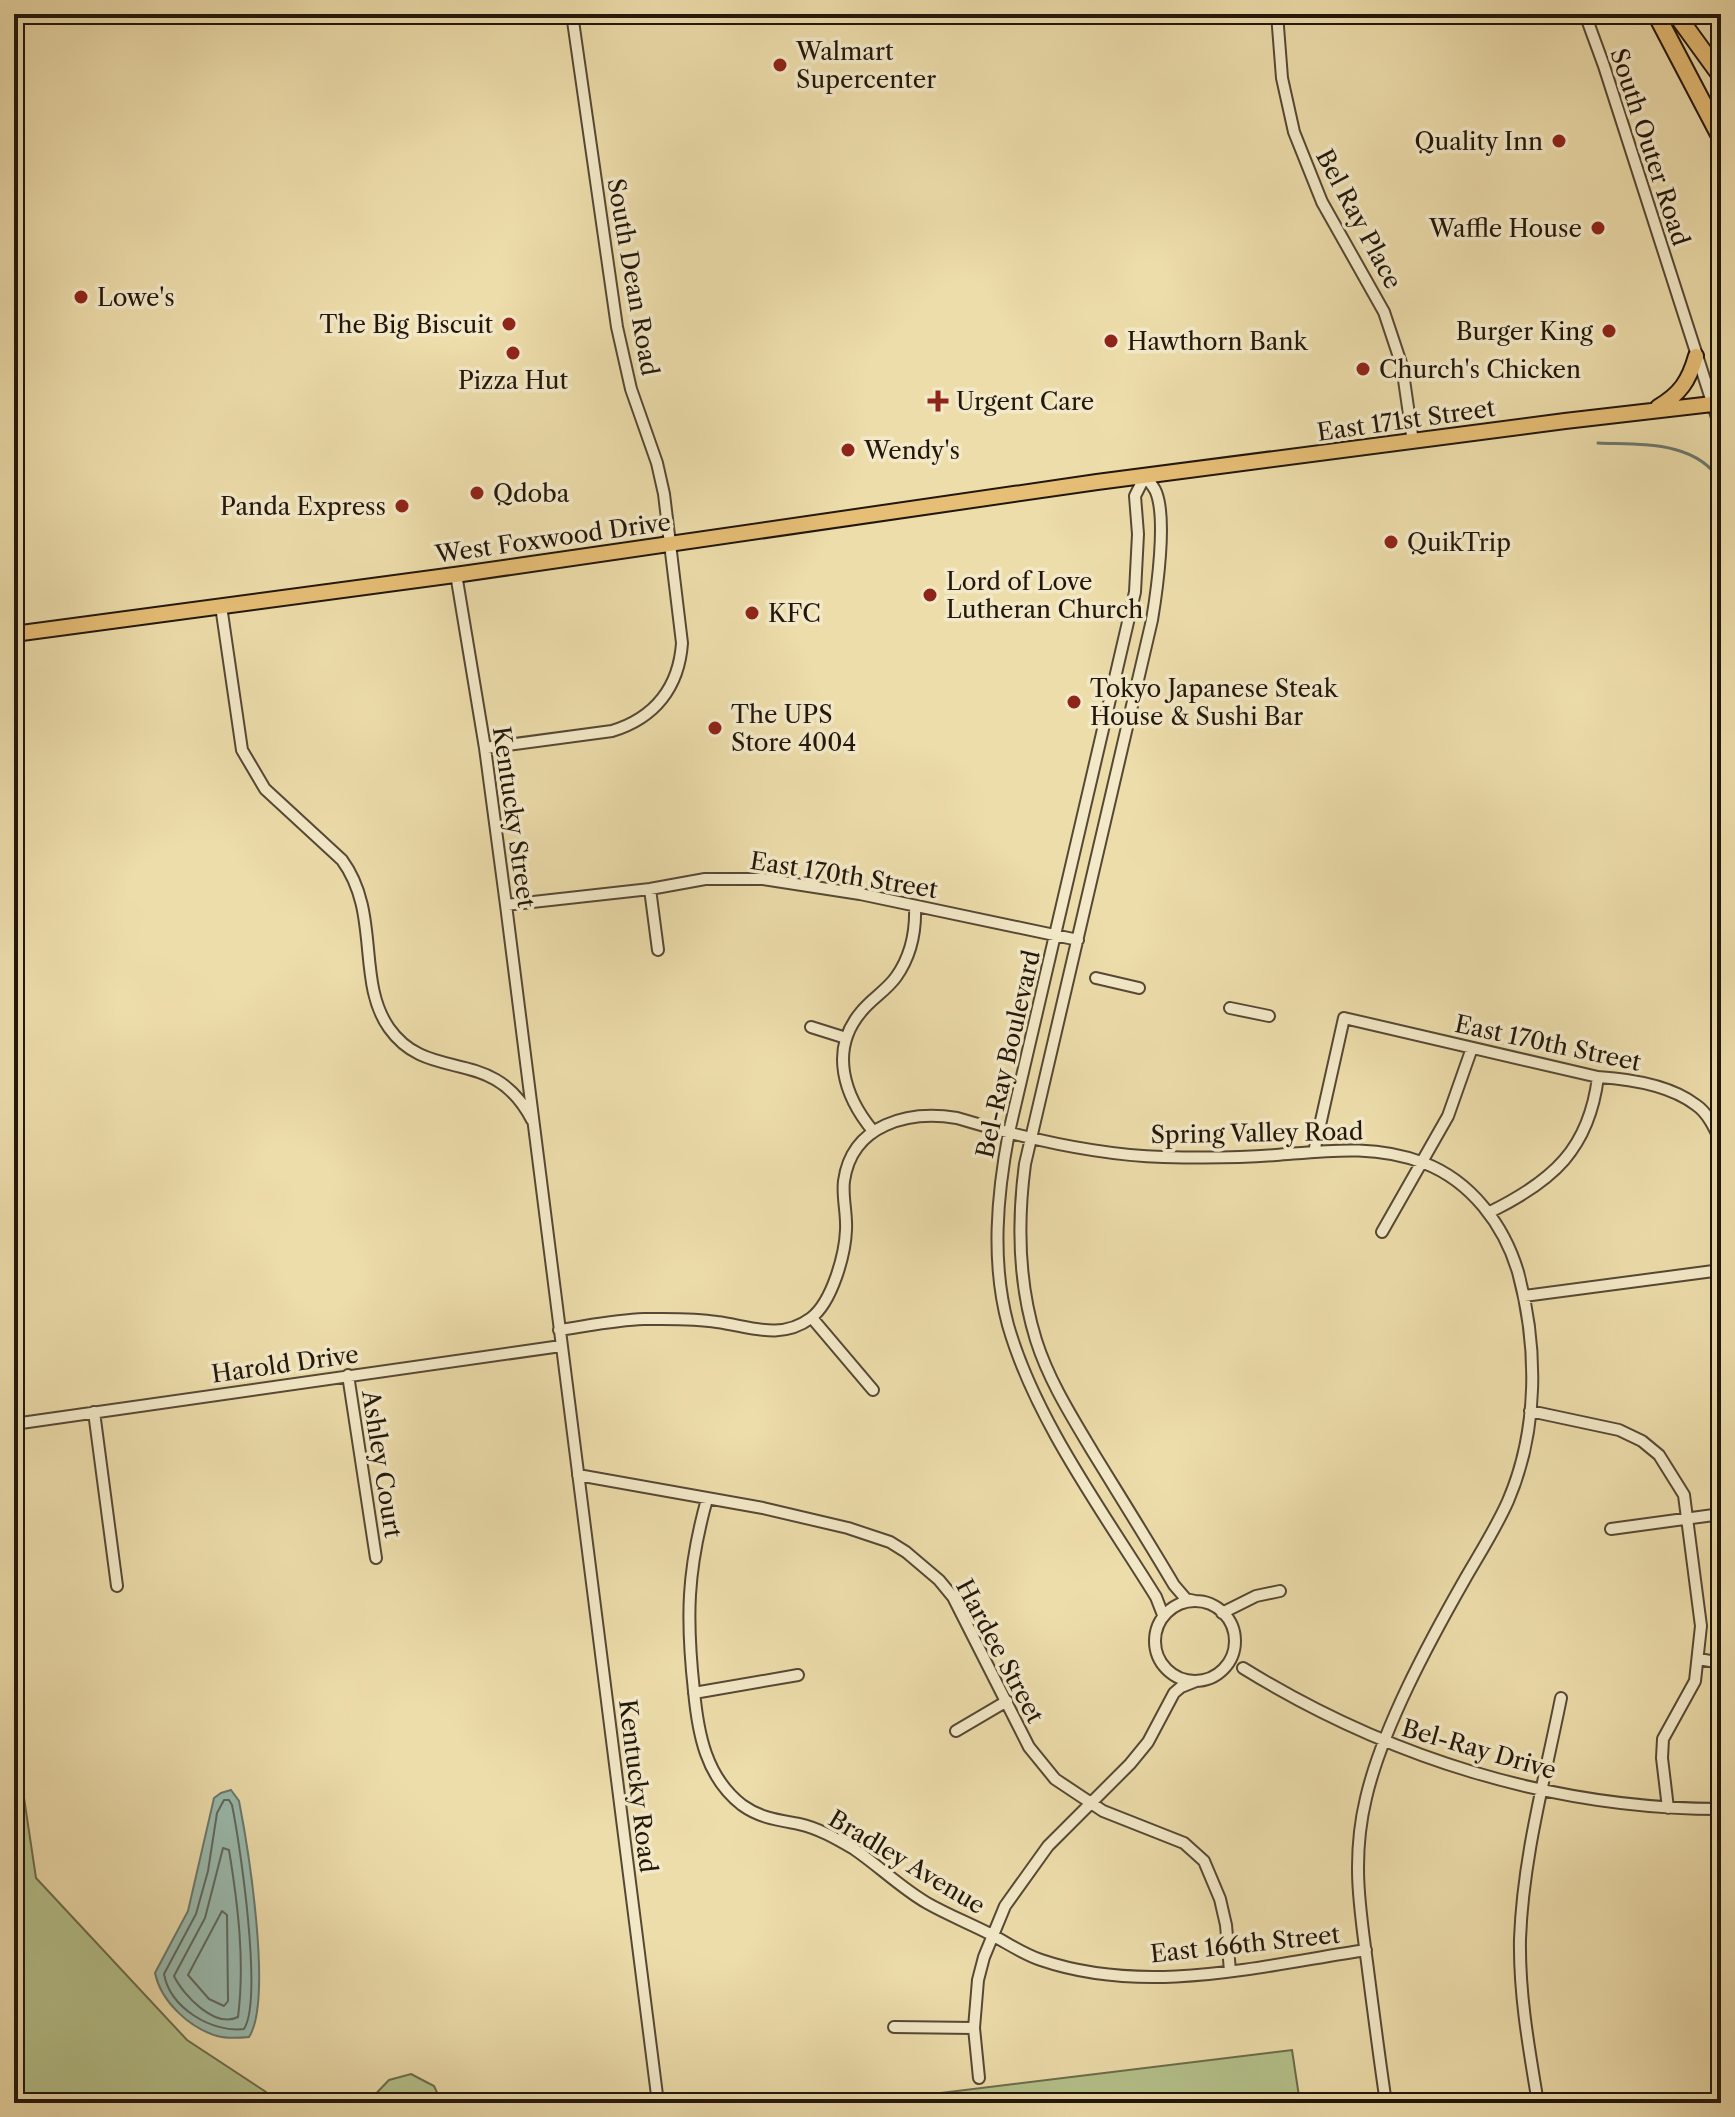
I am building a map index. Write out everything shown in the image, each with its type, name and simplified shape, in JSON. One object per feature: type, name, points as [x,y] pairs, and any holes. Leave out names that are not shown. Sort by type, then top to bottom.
[{"type":"highway","points":[[1656,14],[1721,138]]},
{"type":"highway","points":[[1676,14],[1721,76]]},
{"type":"main road","points":[[1653,410],[1676,397],[1690,379],[1696,356]]},
{"type":"main road","name":"East 171st Street","points":[[1097,482],[1716,403]]},
{"type":"main road","name":"West Foxwood Drive","points":[[14,634],[1097,482]]},
{"type":"street","name":"South Dean Road","points":[[485,748],[612,731],[640,720],[663,699],[678,673],[682,643],[671,543],[657,463],[631,389],[617,327],[572,14]]},
{"type":"street","name":"Bel Ray Place","points":[[1277,14],[1282,78],[1294,132],[1322,202],[1373,288],[1389,323],[1402,366],[1413,442]]},
{"type":"street","name":"South Outer Road","points":[[1585,14],[1696,356],[1716,403],[1721,430]]},
{"type":"street","name":"Bel-Ray Boulevard","points":[[1163,1615],[1162,1606],[1053,1430],[1025,1375],[1008,1323],[997,1246],[998,1203],[1009,1132],[1135,592],[1138,534],[1135,496],[1145,476],[1157,493],[1160,563],[1156,595],[1032,1137],[1021,1198],[1019,1251],[1027,1309],[1046,1367],[1076,1425],[1174,1585],[1186,1599],[1205,1603],[1222,1613]]},
{"type":"street","name":"Kentucky Street","points":[[456,574],[485,748],[534,1124]]},
{"type":"street","points":[[1135,592],[1156,595]]},
{"type":"street","points":[[221,606],[242,750],[265,789],[334,852],[352,873],[363,902],[377,1002],[389,1027],[416,1053],[431,1060],[472,1067],[489,1074],[514,1094],[534,1124],[578,1475]]},
{"type":"street","points":[[1101,743],[1122,749]]},
{"type":"street","name":"East 170th Street","points":[[506,905],[650,889],[705,879],[763,879],[1078,940]]},
{"type":"street","points":[[650,889],[658,950]]},
{"type":"street","points":[[559,1330],[641,1319],[696,1319],[774,1331],[812,1318],[831,1289],[844,1251],[844,1193],[848,1164],[873,1131],[862,1118],[846,1085],[842,1067],[846,1038],[861,1012],[884,992],[905,962],[914,931],[915,906]]},
{"type":"street","points":[[1096,978],[1139,988]]},
{"type":"street","points":[[1230,1008],[1269,1016]]},
{"type":"street","name":"East 170th Street","points":[[1314,1152],[1344,1018],[1598,1077],[1637,1081],[1697,1105],[1721,1142]]},
{"type":"street","points":[[811,1027],[846,1038]]},
{"type":"street","points":[[1382,1232],[1448,1116],[1472,1048]]},
{"type":"street","points":[[514,1094],[527,1066]]},
{"type":"street","points":[[1490,1212],[1516,1199],[1573,1152],[1590,1118],[1598,1077]]},
{"type":"street","points":[[514,1094],[529,1082]]},
{"type":"street","name":"Spring Valley Road","points":[[873,1131],[906,1118],[939,1115],[1076,1148],[1162,1157],[1234,1157],[1357,1149],[1382,1151],[1423,1162],[1455,1179],[1490,1212],[1505,1238],[1524,1296],[1533,1349],[1525,1444],[1509,1498],[1435,1635],[1384,1742],[1366,1797],[1358,1848],[1357,1894],[1386,2103]]},
{"type":"street","points":[[1524,1296],[1721,1270]]},
{"type":"street","points":[[812,1318],[873,1390]]},
{"type":"street","name":"Harold Drive","points":[[14,1424],[561,1346]]},
{"type":"street","points":[[1025,1375],[1046,1367]]},
{"type":"street","name":"Ashley Court","points":[[348,1375],[376,1558]]},
{"type":"street","points":[[1530,1411],[1596,1423],[1642,1441],[1659,1455],[1684,1495],[1701,1626],[1695,1681],[1663,1739],[1668,1808]]},
{"type":"street","points":[[94,1412],[117,1586]]},
{"type":"street","name":"Hardee Street","points":[[578,1475],[806,1517],[890,1542],[906,1552],[953,1597],[1029,1747],[1055,1779],[1089,1803],[1128,1823],[1184,1843],[1204,1861],[1220,1899],[1228,1937],[1230,1971]]},
{"type":"street","name":"Kentucky Road","points":[[578,1475],[658,2103]]},
{"type":"street","name":"Bradley Avenue","points":[[707,1499],[692,1562],[688,1597],[689,1659],[697,1730],[702,1747],[721,1782],[742,1805],[767,1819],[799,1824],[840,1841],[924,1901],[992,1936]]},
{"type":"street","points":[[1611,1529],[1721,1514]]},
{"type":"street","points":[[979,2078],[974,2028],[978,1980],[992,1936],[1020,1881],[1048,1846],[1130,1764],[1148,1742],[1174,1693],[1181,1687],[1222,1671],[1243,1668],[1233,1630],[1222,1613],[1256,1596],[1280,1591]]},
{"type":"street","points":[[1174,1693],[1155,1647],[1155,1636],[1163,1615],[1178,1604],[1195,1601]]},
{"type":"street","points":[[1222,1671],[1228,1665],[1235,1646]]},
{"type":"street","points":[[1699,1659],[1721,1663]]},
{"type":"street","points":[[1164,1665],[1178,1676],[1196,1681]]},
{"type":"street","name":"Bel-Ray Drive","points":[[1243,1668],[1296,1700],[1384,1742],[1445,1764],[1542,1790],[1609,1802],[1721,1809]]},
{"type":"street","points":[[694,1693],[798,1675]]},
{"type":"street","points":[[1538,2103],[1524,2012],[1520,1940],[1526,1869],[1561,1698]]},
{"type":"street","points":[[956,1731],[1007,1701]]},
{"type":"street","name":"East 166th Street","points":[[992,1936],[1042,1960],[1103,1973],[1160,1977],[1230,1971],[1366,1950]]},
{"type":"street","points":[[894,2027],[974,2028]]},
{"type":"green space","points":[[14,1731],[36,1878],[187,2040],[266,2092],[265,2103],[14,2103],[14,1900],[21,1899],[14,1855]]},
{"type":"green space","points":[[1292,2050],[1300,2103],[859,2103]]},
{"type":"green space","points":[[411,2074],[434,2086],[442,2103],[367,2103],[389,2080]]},
{"type":"water","points":[[231,1790],[239,1801],[243,1823],[259,1958],[256,2018],[249,2037],[233,2038],[207,2032],[187,2020],[163,1994],[155,1973],[188,1911],[214,1798]]},
{"type":"waterway","points":[[1712,322],[1721,325]]},
{"type":"waterway","points":[[1598,443],[1649,445],[1682,452],[1697,458],[1721,482]]},
{"type":"place","name":"Walmart Supercenter","points":[[780,65]]},
{"type":"place","name":"Quality Inn","points":[[1559,141]]},
{"type":"place","name":"Waffle House","points":[[1598,228]]},
{"type":"place","name":"Lowe's","points":[[81,297]]},
{"type":"place","name":"The Big Biscuit","points":[[509,324]]},
{"type":"place","name":"Burger King","points":[[1609,331]]},
{"type":"place","name":"Hawthorn Bank","points":[[1111,341]]},
{"type":"place","name":"Pizza Hut","points":[[513,353]]},
{"type":"place","name":"Church's Chicken","points":[[1363,369]]},
{"type":"place","name":"Urgent Care","points":[[938,401]]},
{"type":"place","name":"Wendy's","points":[[848,450]]},
{"type":"place","name":"Qdoba","points":[[477,493]]},
{"type":"place","name":"Panda Express","points":[[402,506]]},
{"type":"place","name":"QuikTrip","points":[[1391,542]]},
{"type":"place","name":"Lord of Love Lutheran Church","points":[[930,595]]},
{"type":"place","name":"KFC","points":[[752,613]]},
{"type":"place","name":"Tokyo Japanese Steak House & Sushi Bar","points":[[1074,702]]},
{"type":"place","name":"The UPS Store 4004","points":[[715,728]]}]
